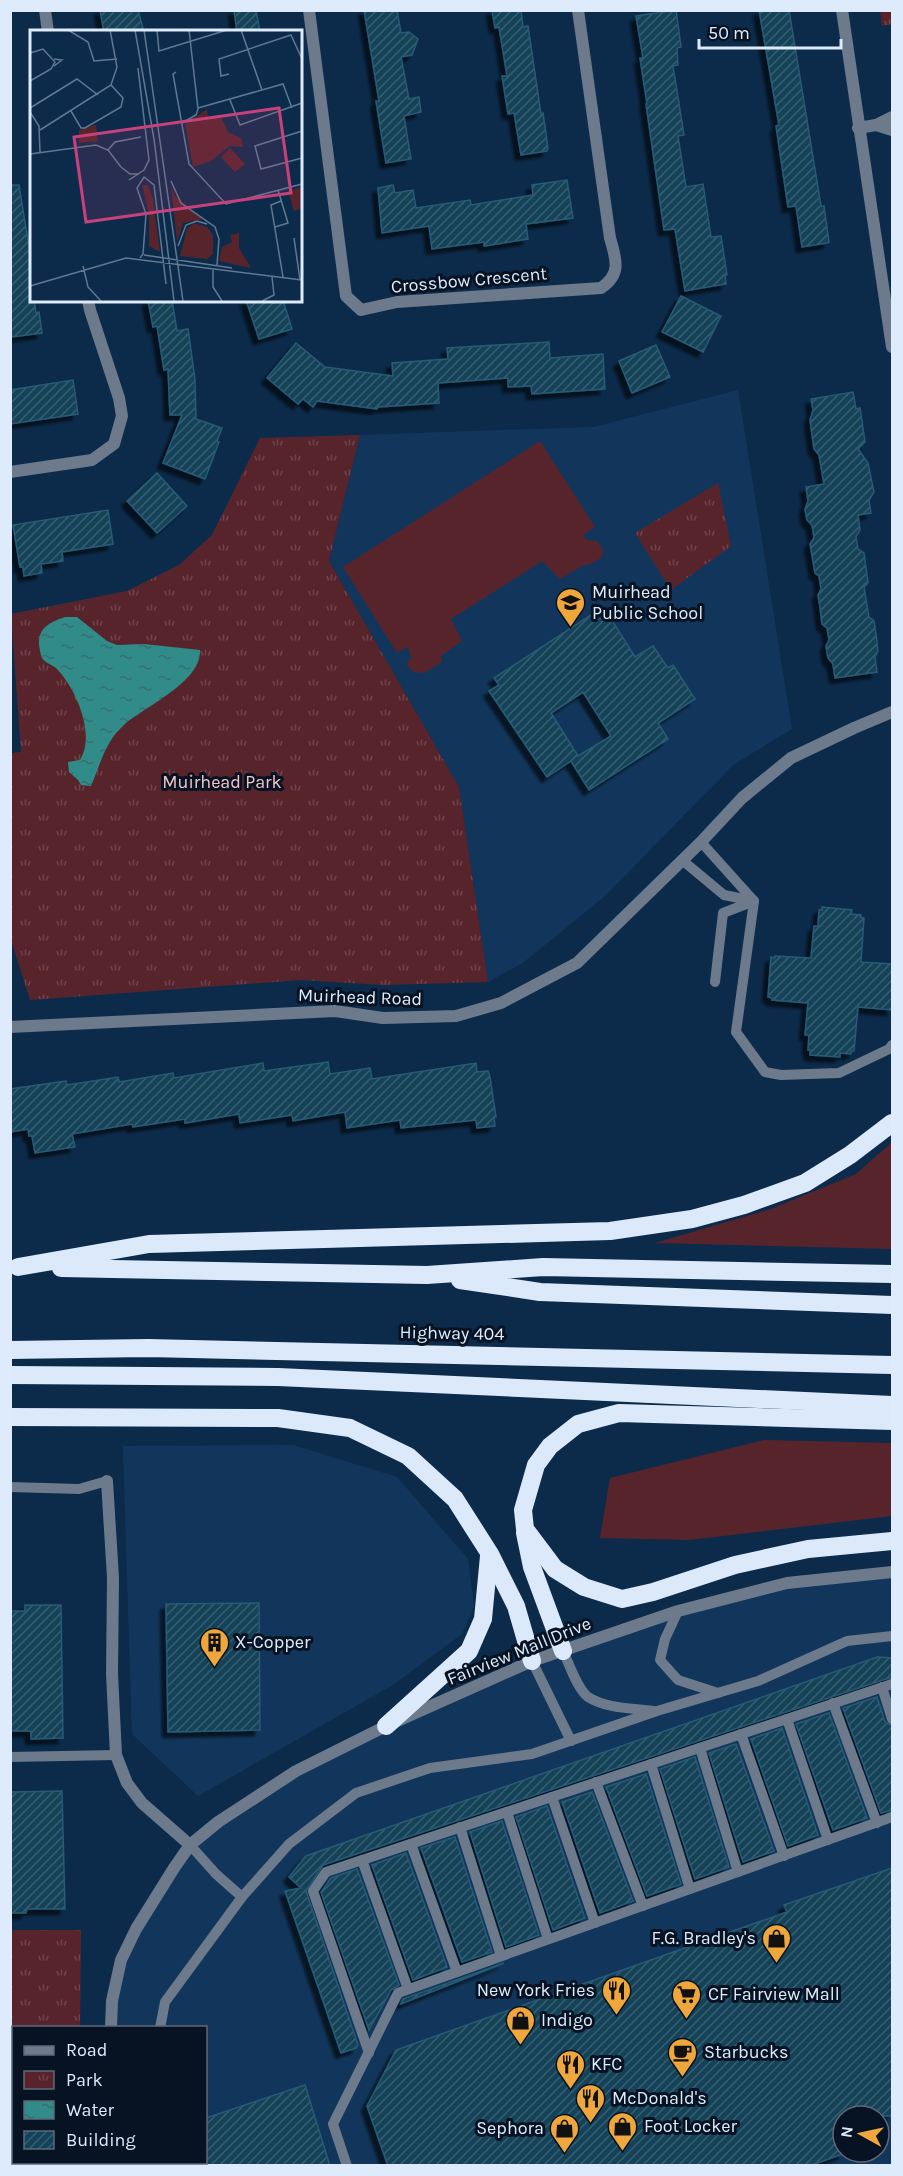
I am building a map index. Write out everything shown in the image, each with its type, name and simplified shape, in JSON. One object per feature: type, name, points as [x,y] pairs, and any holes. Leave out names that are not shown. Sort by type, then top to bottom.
[{"type":"highway","points":[[14,1267],[149,1244],[610,1231],[692,1219],[744,1205],[805,1183],[850,1155],[892,1123]]},
{"type":"highway","points":[[14,1267],[428,1275],[543,1267],[892,1274]]},
{"type":"highway","points":[[428,1275],[540,1292],[892,1305]]},
{"type":"highway","name":"Highway 404","points":[[10,1350],[160,1348],[892,1365]]},
{"type":"highway","points":[[10,1375],[278,1377],[892,1405]]},
{"type":"highway","points":[[563,1651],[532,1568],[523,1510],[536,1465],[550,1446],[578,1424],[619,1413],[892,1421]]},
{"type":"highway","points":[[10,1417],[278,1418],[350,1428],[408,1456],[455,1499],[490,1554],[516,1606],[532,1661]]},
{"type":"highway","points":[[525,1529],[555,1569],[584,1587],[622,1599],[652,1592],[735,1565],[808,1549],[892,1541]]},
{"type":"highway","points":[[386,1726],[469,1651],[483,1619],[490,1554]]},
{"type":"street","points":[[45,10],[48,30]]},
{"type":"street","name":"Crossbow Crescent","points":[[309,10],[346,296],[361,310],[397,302],[601,288],[611,281],[616,273],[615,256],[610,238],[578,10]]},
{"type":"street","points":[[842,10],[892,347]]},
{"type":"street","points":[[858,128],[876,125],[892,117]]},
{"type":"street","points":[[876,125],[892,130]]},
{"type":"street","points":[[10,472],[92,460],[114,444],[122,416],[119,398],[88,302]]},
{"type":"street","name":"Muirhead Road","points":[[12,1024],[335,1011],[383,1018],[456,1016],[501,1003],[577,963],[701,842],[742,798],[790,758],[892,712]]},
{"type":"street","points":[[107,1481],[113,1578],[112,1674],[116,1755],[127,1783],[142,1803],[190,1845]]},
{"type":"street","name":"Fairview Mall Drive","points":[[111,2026],[112,2001],[121,1960],[136,1929],[190,1845],[218,1822],[296,1771],[386,1726],[532,1661],[678,1611],[787,1583],[892,1572]]},
{"type":"lane","points":[[701,842],[754,901],[736,1032],[765,1072],[781,1075],[839,1072],[889,1049],[892,1045]]},
{"type":"lane","points":[[682,860],[724,895],[754,901]]},
{"type":"lane","points":[[715,982],[723,914],[754,901]]},
{"type":"lane","points":[[10,1487],[79,1489],[107,1481]]},
{"type":"lane","points":[[678,1611],[665,1639],[660,1660],[678,1680],[719,1693]]},
{"type":"lane","points":[[160,2026],[165,2002],[242,1897],[289,1844],[356,1793],[430,1768],[532,1754],[657,1711],[758,1681],[847,1641],[892,1635]]},
{"type":"lane","points":[[563,1651],[574,1677],[587,1696],[609,1706],[657,1711]]},
{"type":"lane","points":[[532,1661],[571,1741]]},
{"type":"lane","points":[[369,2053],[313,1891],[326,1872],[887,1685],[892,1719]]},
{"type":"lane","points":[[833,1703],[877,1823]]},
{"type":"lane","points":[[787,1719],[828,1840]]},
{"type":"lane","points":[[741,1734],[784,1856]]},
{"type":"lane","points":[[700,1748],[738,1872]]},
{"type":"lane","points":[[10,1757],[116,1755]]},
{"type":"lane","points":[[651,1764],[690,1889]]},
{"type":"lane","points":[[596,1782],[643,1906]]},
{"type":"lane","points":[[552,1797],[595,1923]]},
{"type":"lane","points":[[507,1812],[548,1939]]},
{"type":"lane","points":[[347,2166],[333,2124],[398,1992],[892,1817]]},
{"type":"lane","points":[[460,1827],[501,1956]]},
{"type":"lane","points":[[411,1844],[457,1972]]},
{"type":"lane","points":[[190,1845],[216,1874],[242,1897]]},
{"type":"lane","points":[[362,1860],[408,1989]]},
{"type":"shaded area","name":"Muirhead Public School","points":[[738,390],[792,729],[733,765],[605,896],[524,962],[488,982],[459,787],[329,561],[360,435],[594,427]]},
{"type":"shaded area","points":[[293,1445],[397,1477],[468,1559],[474,1606],[462,1634],[393,1685],[198,1796],[132,1734],[123,1446]]},
{"type":"shaded area","points":[[892,1572],[892,2165],[110,2166],[110,2164],[207,2164],[207,2026],[111,2026],[121,1960],[190,1845],[296,1771],[532,1661],[787,1583]]},
{"type":"green space","points":[[880,11],[892,11],[892,24],[882,26]]},
{"type":"green space","name":"Muirhead Park","points":[[360,435],[329,561],[459,787],[488,982],[384,985],[301,980],[30,1000],[11,940],[10,753],[21,752],[11,614],[127,591],[179,565],[212,535],[260,438]]},
{"type":"green space","points":[[540,441],[595,527],[583,535],[587,540],[597,541],[603,550],[602,557],[560,579],[542,561],[451,619],[462,641],[441,656],[442,662],[424,673],[414,672],[406,664],[411,659],[408,647],[397,653],[343,567]]},
{"type":"green space","points":[[718,483],[731,546],[671,590],[635,533]]},
{"type":"green space","points":[[892,1142],[892,1249],[655,1243],[771,1209],[856,1174]]},
{"type":"green space","points":[[764,1440],[892,1443],[892,1516],[689,1540],[600,1538],[610,1478]]},
{"type":"green space","points":[[11,1930],[81,1930],[80,2026],[12,2026],[12,2129],[10,2129]]},
{"type":"water","points":[[65,617],[77,617],[107,641],[117,645],[144,644],[200,650],[198,662],[192,673],[182,683],[118,731],[104,753],[91,786],[81,785],[69,772],[68,762],[80,760],[84,749],[86,738],[82,712],[64,678],[57,669],[42,658],[39,645],[39,639],[46,626]]},
{"type":"building","points":[[100,10],[138,10],[143,30],[104,30]]},
{"type":"building","points":[[234,10],[256,10],[260,30],[237,30]]},
{"type":"building","points":[[364,10],[397,10],[401,33],[409,32],[418,39],[412,55],[401,57],[409,99],[419,97],[421,112],[404,116],[411,159],[386,163],[376,101],[379,101]]},
{"type":"building","points":[[492,10],[521,10],[523,27],[528,26],[547,151],[521,155],[514,113],[508,114],[502,76],[507,76],[499,27],[495,28]]},
{"type":"building","points":[[676,10],[681,47],[677,48],[678,65],[673,66],[684,135],[678,136],[686,187],[703,184],[711,237],[721,236],[727,275],[725,275],[726,284],[685,291],[675,229],[664,230],[636,16]]},
{"type":"building","points":[[759,10],[789,10],[821,206],[824,206],[829,242],[827,243],[802,247],[796,206],[788,207],[776,126],[779,125]]},
{"type":"building","points":[[567,180],[573,218],[526,224],[528,239],[484,246],[484,242],[432,249],[429,226],[382,233],[378,188],[393,185],[395,193],[413,190],[416,208],[470,200],[471,205],[533,195],[532,185]]},
{"type":"building","points":[[10,185],[19,185],[30,253],[30,302],[34,302],[36,313],[39,312],[42,333],[12,337],[10,326]]},
{"type":"building","points":[[681,296],[721,316],[703,352],[662,332]]},
{"type":"building","points":[[148,302],[172,302],[177,331],[188,329],[195,379],[196,419],[222,428],[205,479],[163,463],[182,415],[170,415],[168,369],[164,370],[157,326],[153,327]]},
{"type":"building","points":[[247,302],[284,302],[292,329],[259,339]]},
{"type":"building","points":[[549,342],[550,358],[603,354],[605,389],[532,394],[531,386],[508,387],[508,378],[438,383],[439,403],[378,407],[377,409],[317,401],[313,407],[303,399],[298,404],[267,378],[296,343],[325,367],[393,376],[392,363],[448,359],[447,348]]},
{"type":"building","points":[[656,345],[670,377],[632,393],[619,361]]},
{"type":"building","points":[[73,380],[78,414],[10,424],[10,390]]},
{"type":"building","points":[[853,392],[856,409],[860,408],[865,442],[858,449],[868,463],[874,492],[869,500],[871,513],[858,515],[860,530],[856,537],[858,549],[864,553],[868,583],[864,587],[869,617],[874,621],[876,634],[877,672],[835,678],[833,664],[828,658],[826,646],[829,640],[827,628],[822,624],[818,595],[821,589],[819,576],[815,573],[810,544],[814,538],[812,525],[807,520],[805,509],[808,501],[806,487],[824,484],[819,455],[814,449],[810,420],[813,410],[811,399]]},
{"type":"building","points":[[157,473],[187,506],[157,533],[127,501]]},
{"type":"building","points":[[108,510],[113,544],[62,552],[63,561],[41,564],[42,573],[24,576],[23,567],[20,567],[13,525]]},
{"type":"building","points":[[594,613],[598,620],[608,614],[635,657],[653,646],[668,668],[673,665],[695,699],[658,723],[668,739],[589,790],[571,761],[547,777],[489,691],[499,685],[494,678]],"holes":[[[583,692],[611,736],[578,756],[551,713]]]},
{"type":"building","points":[[822,907],[852,910],[851,914],[861,915],[860,917],[864,918],[861,962],[892,964],[892,1010],[858,1007],[854,1051],[851,1051],[851,1054],[840,1053],[840,1057],[810,1055],[809,1035],[805,1035],[808,1003],[772,1000],[768,997],[771,957],[811,958],[814,926],[818,926],[819,910],[822,910]]},
{"type":"building","points":[[328,1062],[330,1074],[370,1068],[372,1079],[476,1063],[477,1072],[488,1071],[490,1077],[496,1117],[494,1117],[495,1126],[477,1128],[476,1120],[401,1128],[400,1120],[347,1128],[345,1112],[293,1121],[292,1115],[240,1123],[239,1114],[185,1123],[185,1119],[133,1127],[132,1124],[72,1134],[75,1147],[35,1153],[32,1136],[29,1136],[28,1129],[10,1132],[10,1089],[66,1081],[67,1085],[118,1077],[119,1082],[173,1073],[174,1078],[263,1063],[264,1071]]},
{"type":"building","name":"X-Copper","points":[[259,1603],[260,1730],[168,1732],[166,1604]]},
{"type":"building","points":[[25,1605],[61,1605],[63,1738],[31,1739],[31,1731],[10,1731],[10,1611],[25,1611]]},
{"type":"building","points":[[877,1657],[892,1658],[892,1677],[323,1865],[306,1891],[358,2045],[356,2048],[341,2053],[285,1891],[301,1888],[289,1877],[306,1856]]},
{"type":"building","points":[[877,1697],[885,1722],[892,1726],[892,1810],[881,1813],[843,1708]]},
{"type":"building","points":[[829,1713],[867,1818],[833,1830],[796,1724]]},
{"type":"building","points":[[782,1728],[818,1835],[788,1846],[751,1739]]},
{"type":"building","points":[[736,1744],[774,1851],[743,1862],[709,1753]]},
{"type":"building","points":[[695,1757],[729,1867],[695,1879],[660,1769]]},
{"type":"building","points":[[646,1774],[681,1884],[647,1896],[606,1787]]},
{"type":"building","points":[[62,1791],[65,1909],[27,1909],[26,1913],[10,1913],[11,1792]]},
{"type":"building","points":[[592,1792],[633,1901],[600,1913],[562,1802]]},
{"type":"building","points":[[547,1806],[585,1918],[553,1930],[516,1817]]},
{"type":"building","points":[[502,1821],[539,1935],[506,1947],[470,1832]]},
{"type":"building","points":[[455,1837],[492,1952],[462,1962],[421,1848]]},
{"type":"building","points":[[406,1853],[447,1967],[413,1980],[372,1865]]},
{"type":"building","name":"CF Fairview Mall","points":[[892,1868],[892,2116],[891,2104],[831,2104],[831,2158],[809,2166],[388,2166],[367,2106],[396,2050],[787,1912],[784,1905]]},
{"type":"building","points":[[357,1869],[399,1985],[391,1990],[369,2030],[321,1892],[331,1878]]},
{"type":"building","points":[[504,1963],[401,2004],[403,1999]]},
{"type":"building","points":[[305,2085],[330,2166],[206,2166],[207,2118]]},
{"type":"place","name":"Muirhead Public School","points":[[571,628]]},
{"type":"place","name":"X-Copper","points":[[214,1668]]},
{"type":"place","name":"F.G. Bradley's","points":[[777,1964]]},
{"type":"place","name":"New York Fries","points":[[616,2016]]},
{"type":"place","name":"CF Fairview Mall","points":[[687,2020]]},
{"type":"place","name":"Indigo","points":[[520,2046]]},
{"type":"place","name":"Starbucks","points":[[683,2078]]},
{"type":"place","name":"KFC","points":[[570,2090]]},
{"type":"place","name":"McDonald's","points":[[591,2124]]},
{"type":"place","name":"Foot Locker","points":[[623,2152]]},
{"type":"place","name":"Sephora","points":[[565,2154]]}]
